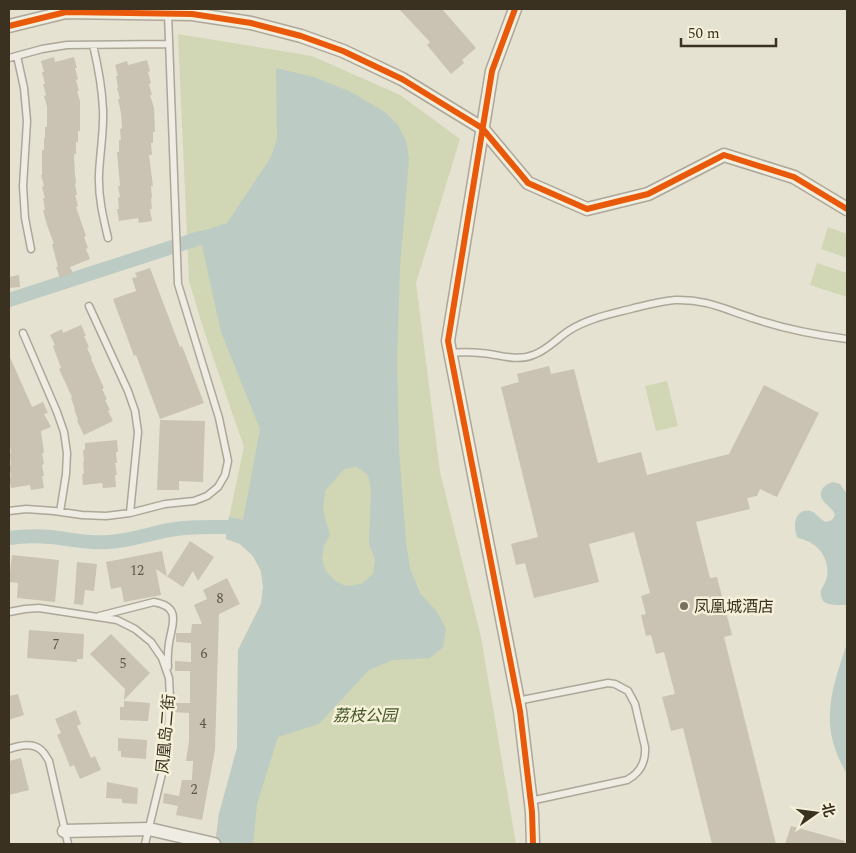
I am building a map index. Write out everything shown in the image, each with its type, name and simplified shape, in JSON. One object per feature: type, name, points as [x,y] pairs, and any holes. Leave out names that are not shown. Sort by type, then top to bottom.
[{"type":"street","points":[[515,9],[492,72],[448,341],[518,701],[530,801],[533,844]]},
{"type":"street","points":[[9,26],[66,12],[168,14],[189,11],[251,23],[315,41],[343,51],[402,79],[482,128],[528,183],[587,209],[648,194],[724,155],[794,177],[847,209]]},
{"type":"street","points":[[64,831],[150,829],[214,844]]},
{"type":"lane","points":[[9,511],[26,509],[106,516],[130,513],[165,504],[194,501],[207,496],[218,487],[226,475],[228,461],[220,418],[178,284],[168,14]]},
{"type":"lane","points":[[9,58],[42,49],[68,45],[169,44]]},
{"type":"lane","points":[[93,45],[101,77],[104,110],[99,175],[101,207],[108,238]]},
{"type":"lane","points":[[17,56],[24,88],[27,121],[23,186],[24,218],[31,249]]},
{"type":"lane","points":[[450,353],[481,352],[514,358],[531,356],[548,348],[569,330],[594,318],[659,302],[679,300],[713,304],[754,319],[808,334],[847,339]]},
{"type":"lane","points":[[89,306],[128,391],[135,411],[138,432],[130,513]]},
{"type":"lane","points":[[23,333],[64,432],[67,453],[66,474],[60,512]]},
{"type":"lane","points":[[97,617],[154,602],[162,604],[169,609],[173,616],[173,624],[167,660],[169,678]]},
{"type":"lane","name":"凤凰岛二街","points":[[9,612],[39,608],[117,620],[146,637],[162,658],[169,678],[170,698],[166,757],[145,844]]},
{"type":"lane","points":[[518,701],[601,683],[615,684],[628,691],[632,697],[645,754],[642,767],[633,777],[627,780],[530,801]]},
{"type":"lane","points":[[9,749],[30,745],[42,750],[48,761],[68,844]]},
{"type":"green space","name":"荔枝公园","points":[[178,34],[312,56],[400,95],[460,139],[416,283],[440,472],[481,637],[516,844],[215,844],[219,814],[237,748],[238,650],[261,604],[263,587],[261,571],[253,556],[240,544],[226,539],[244,447],[189,281]]},
{"type":"green space","points":[[828,227],[847,234],[847,258],[821,249]]},
{"type":"green space","points":[[817,263],[847,273],[847,297],[810,285]]},
{"type":"green space","points":[[667,381],[678,426],[656,431],[645,386]]},
{"type":"shaded area","points":[[276,68],[314,77],[351,92],[385,112],[398,125],[406,141],[409,158],[400,267],[397,359],[399,451],[406,542],[410,568],[420,593],[438,613],[446,629],[443,647],[430,658],[393,660],[369,670],[319,724],[278,737],[257,804],[253,844],[215,844],[219,814],[237,748],[238,650],[261,604],[263,587],[261,571],[253,556],[240,544],[226,539],[227,527],[229,517],[243,520],[260,429],[221,332],[199,232],[227,223],[271,157],[277,138]],"holes":[[[357,467],[368,475],[371,489],[369,544],[375,559],[373,574],[361,584],[346,586],[335,581],[326,571],[322,559],[324,546],[330,535],[323,510],[325,491],[344,469]]]},
{"type":"shaded area","points":[[833,482],[840,484],[847,494],[847,605],[832,605],[823,601],[821,593],[827,570],[824,557],[811,543],[798,538],[795,529],[798,516],[805,511],[816,514],[826,522],[832,520],[835,515],[822,499],[821,492],[823,488]]},
{"type":"shaded area","points":[[847,643],[847,774],[838,757],[833,740],[830,709],[836,677]]},
{"type":"building","points":[[399,9],[442,9],[476,48],[462,60],[464,63],[451,74],[427,45],[430,42]]},
{"type":"building","points":[[54,57],[55,62],[74,57],[77,68],[75,68],[80,101],[80,131],[78,131],[78,142],[76,142],[76,154],[74,154],[77,195],[75,195],[78,206],[76,207],[86,236],[84,237],[88,248],[86,249],[90,259],[70,267],[73,273],[60,278],[56,267],[58,267],[52,244],[54,244],[43,210],[45,210],[43,198],[45,198],[41,175],[42,150],[44,150],[45,127],[47,127],[47,106],[44,96],[46,95],[41,61]]},
{"type":"building","points":[[147,60],[150,71],[148,72],[151,83],[149,84],[152,95],[150,95],[154,108],[155,132],[153,132],[153,143],[151,143],[152,155],[149,155],[153,186],[151,186],[152,209],[150,209],[152,221],[139,223],[138,218],[119,221],[117,209],[119,209],[118,198],[120,197],[118,186],[120,186],[117,152],[119,152],[120,129],[122,128],[116,76],[118,76],[115,65],[127,61],[128,65]]},
{"type":"building","points":[[150,268],[204,403],[160,419],[113,299],[136,291],[132,278],[137,277],[135,273]]},
{"type":"building","points":[[19,275],[20,287],[9,288],[9,277]]},
{"type":"building","points":[[81,325],[86,336],[84,336],[89,347],[87,348],[91,359],[104,388],[102,389],[107,399],[105,400],[110,410],[108,411],[113,421],[84,435],[77,421],[72,397],[59,369],[61,368],[53,346],[55,345],[50,335],[62,329],[63,333]]},
{"type":"building","points":[[9,355],[32,407],[43,402],[48,413],[44,414],[51,427],[41,431],[44,453],[42,453],[44,464],[42,465],[44,476],[42,476],[44,488],[31,490],[30,485],[11,488],[9,477],[11,477],[9,465],[11,465],[11,453],[9,436]]},
{"type":"building","name":"凤凰城酒店","points":[[549,366],[551,374],[574,369],[598,463],[641,452],[647,475],[729,454],[764,385],[819,413],[777,497],[760,489],[757,496],[747,498],[750,509],[696,522],[710,578],[717,577],[732,635],[724,637],[776,844],[712,844],[683,728],[671,731],[662,697],[675,694],[664,652],[656,654],[651,635],[646,636],[641,615],[646,614],[641,596],[650,593],[634,532],[589,544],[599,582],[534,598],[525,563],[516,565],[511,544],[538,537],[501,387],[519,382],[517,374]]},
{"type":"building","points":[[160,420],[205,421],[203,482],[179,481],[179,490],[157,490]]},
{"type":"building","points":[[117,440],[118,452],[116,452],[117,463],[115,463],[116,487],[103,488],[102,483],[83,485],[83,450],[85,450],[85,443]]},
{"type":"building","points":[[190,541],[214,557],[198,581],[193,571],[183,587],[167,577]]},
{"type":"building","points":[[162,551],[167,576],[156,569],[161,595],[124,602],[121,587],[111,589],[106,562]]},
{"type":"building","points":[[12,555],[59,560],[55,602],[17,598],[18,583],[9,582]]},
{"type":"building","points":[[77,562],[97,564],[94,591],[85,590],[83,605],[74,604]]},
{"type":"building","points":[[227,578],[240,604],[219,614],[215,750],[202,820],[176,815],[178,806],[163,803],[164,793],[179,796],[182,780],[192,780],[193,761],[186,761],[189,741],[189,713],[174,712],[175,703],[190,703],[190,671],[175,671],[175,661],[191,662],[191,643],[176,642],[176,633],[191,633],[192,624],[202,624],[194,605],[207,599],[203,590]]},
{"type":"building","points":[[29,630],[84,634],[83,659],[77,659],[77,662],[27,658]]},
{"type":"building","points":[[111,634],[150,673],[124,700],[125,689],[90,654]]},
{"type":"building","points":[[18,694],[24,715],[9,720],[9,696]]},
{"type":"building","points":[[124,701],[150,703],[148,721],[120,720],[120,707],[124,707]]},
{"type":"building","points":[[76,710],[81,724],[77,726],[91,758],[95,756],[101,770],[80,779],[74,765],[70,767],[57,735],[61,733],[55,719]]},
{"type":"building","points":[[118,738],[147,740],[146,759],[121,757],[121,751],[118,751]]},
{"type":"building","points":[[21,758],[29,790],[9,795],[9,761]]},
{"type":"building","points":[[107,782],[138,788],[137,804],[122,803],[122,799],[106,798]]},
{"type":"building","points":[[791,826],[845,841],[844,844],[785,844]]},
{"type":"waterway","points":[[9,300],[200,238]]},
{"type":"waterway","points":[[9,538],[46,537],[102,542],[124,540],[176,529],[227,527]]},
{"type":"cycle path","points":[[515,9],[492,71],[448,341],[520,711],[532,812],[533,844]]},
{"type":"cycle path","points":[[9,26],[66,12],[192,14],[251,23],[301,36],[343,51],[402,79],[482,128],[528,183],[587,209],[648,194],[724,155],[794,177],[847,209]]},
{"type":"place","name":"凤凰城酒店","points":[[684,606]]}]
